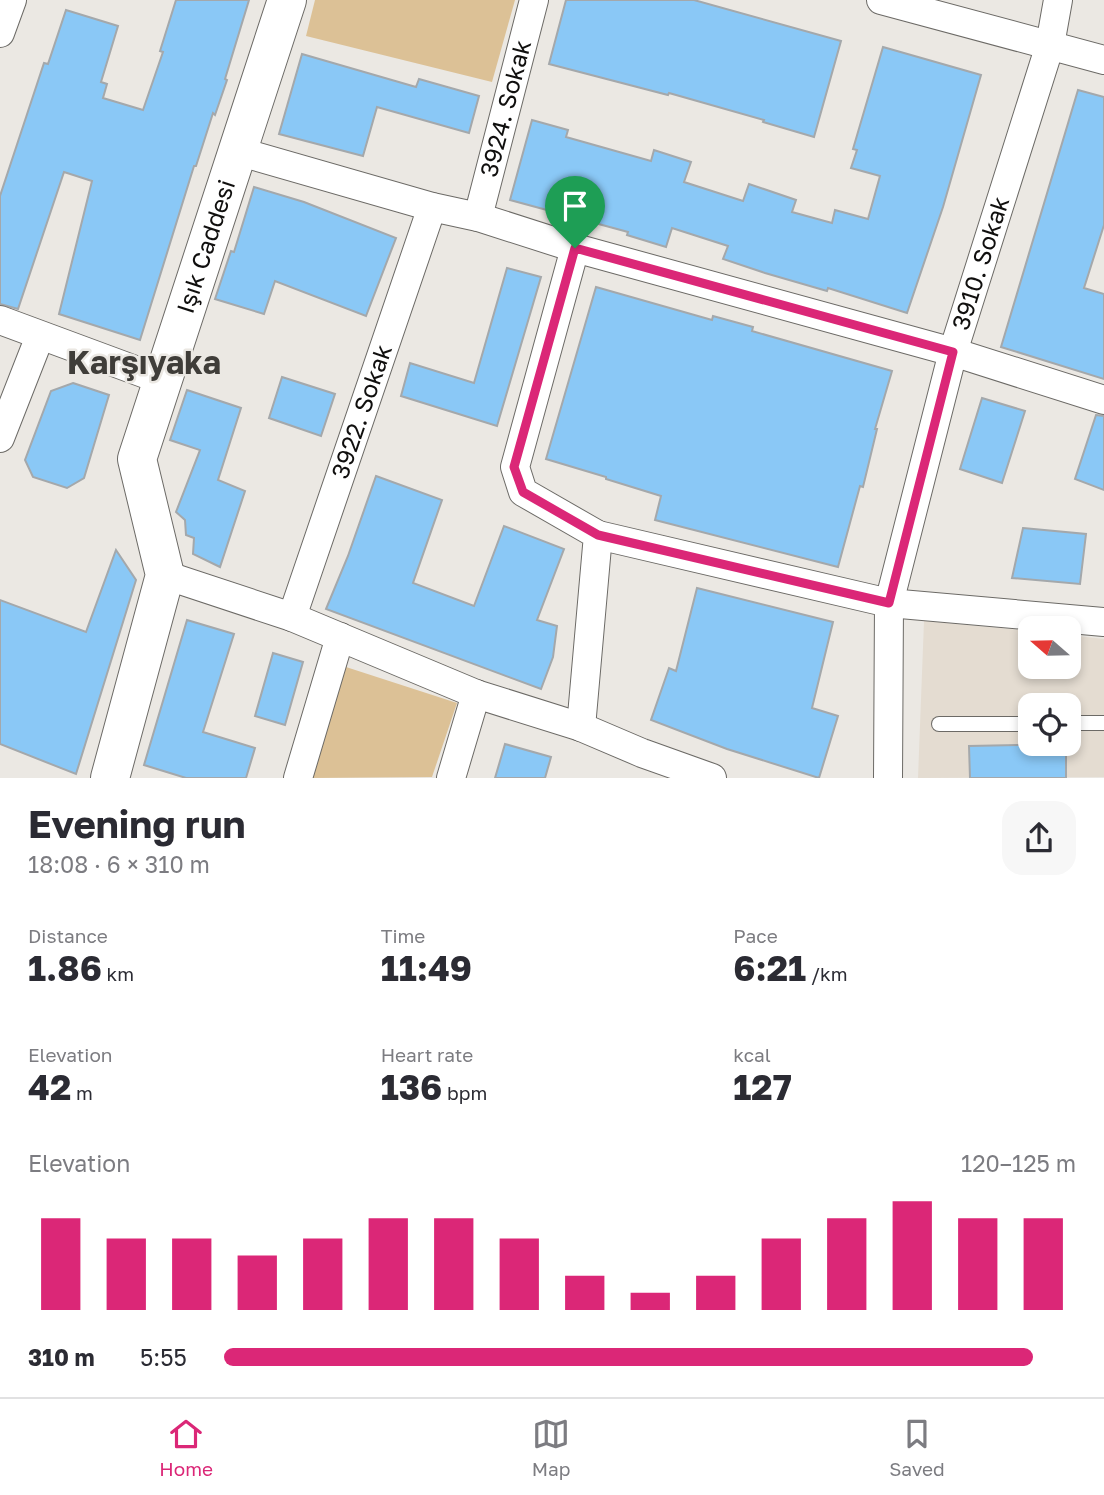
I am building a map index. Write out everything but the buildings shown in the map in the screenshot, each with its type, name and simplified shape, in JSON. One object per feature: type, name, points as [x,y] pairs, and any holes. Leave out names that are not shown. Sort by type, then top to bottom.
[{"type":"street","points":[[0,33],[12,0]]},
{"type":"street","name":"Işık Caddesi","points":[[110,778],[166,575],[137,459],[287,0]]},
{"type":"street","name":"3924. Sokak","points":[[478,217],[534,0]]},
{"type":"street","points":[[881,0],[1104,60]]},
{"type":"street","name":"3910. Sokak","points":[[888,778],[889,603],[953,352],[1050,45],[1058,0]]},
{"type":"street","points":[[237,151],[953,352],[1104,400]]},
{"type":"street","name":"3922. Sokak","points":[[292,617],[432,207]]},
{"type":"street","points":[[575,248],[514,467],[523,492],[598,535],[889,603],[1104,622]]},
{"type":"street","points":[[0,320],[162,380]]},
{"type":"street","points":[[0,438],[40,336]]},
{"type":"street","points":[[581,727],[598,535]]},
{"type":"street","points":[[166,575],[292,617],[476,694],[581,727],[641,765],[712,778]]},
{"type":"street","points":[[298,778],[340,637]]},
{"type":"street","points":[[451,778],[476,694]]},
{"type":"lane","points":[[939,724],[1018,723]]},
{"type":"lane","points":[[1081,723],[1104,723]]},
{"type":"shaded area","points":[[315,0],[515,0],[492,82],[306,36]]},
{"type":"shaded area","points":[[924,621],[1018,630],[1018,679],[1082,679],[1082,636],[1104,639],[1104,777],[918,778]]},
{"type":"shaded area","points":[[346,667],[457,703],[432,777],[311,778]]},
{"type":"district","name":"Karşıyaka","points":[[144,363]]},
{"type":"route","points":[[575,248],[953,352],[889,603],[598,535],[523,492],[514,467],[575,248]]}]
